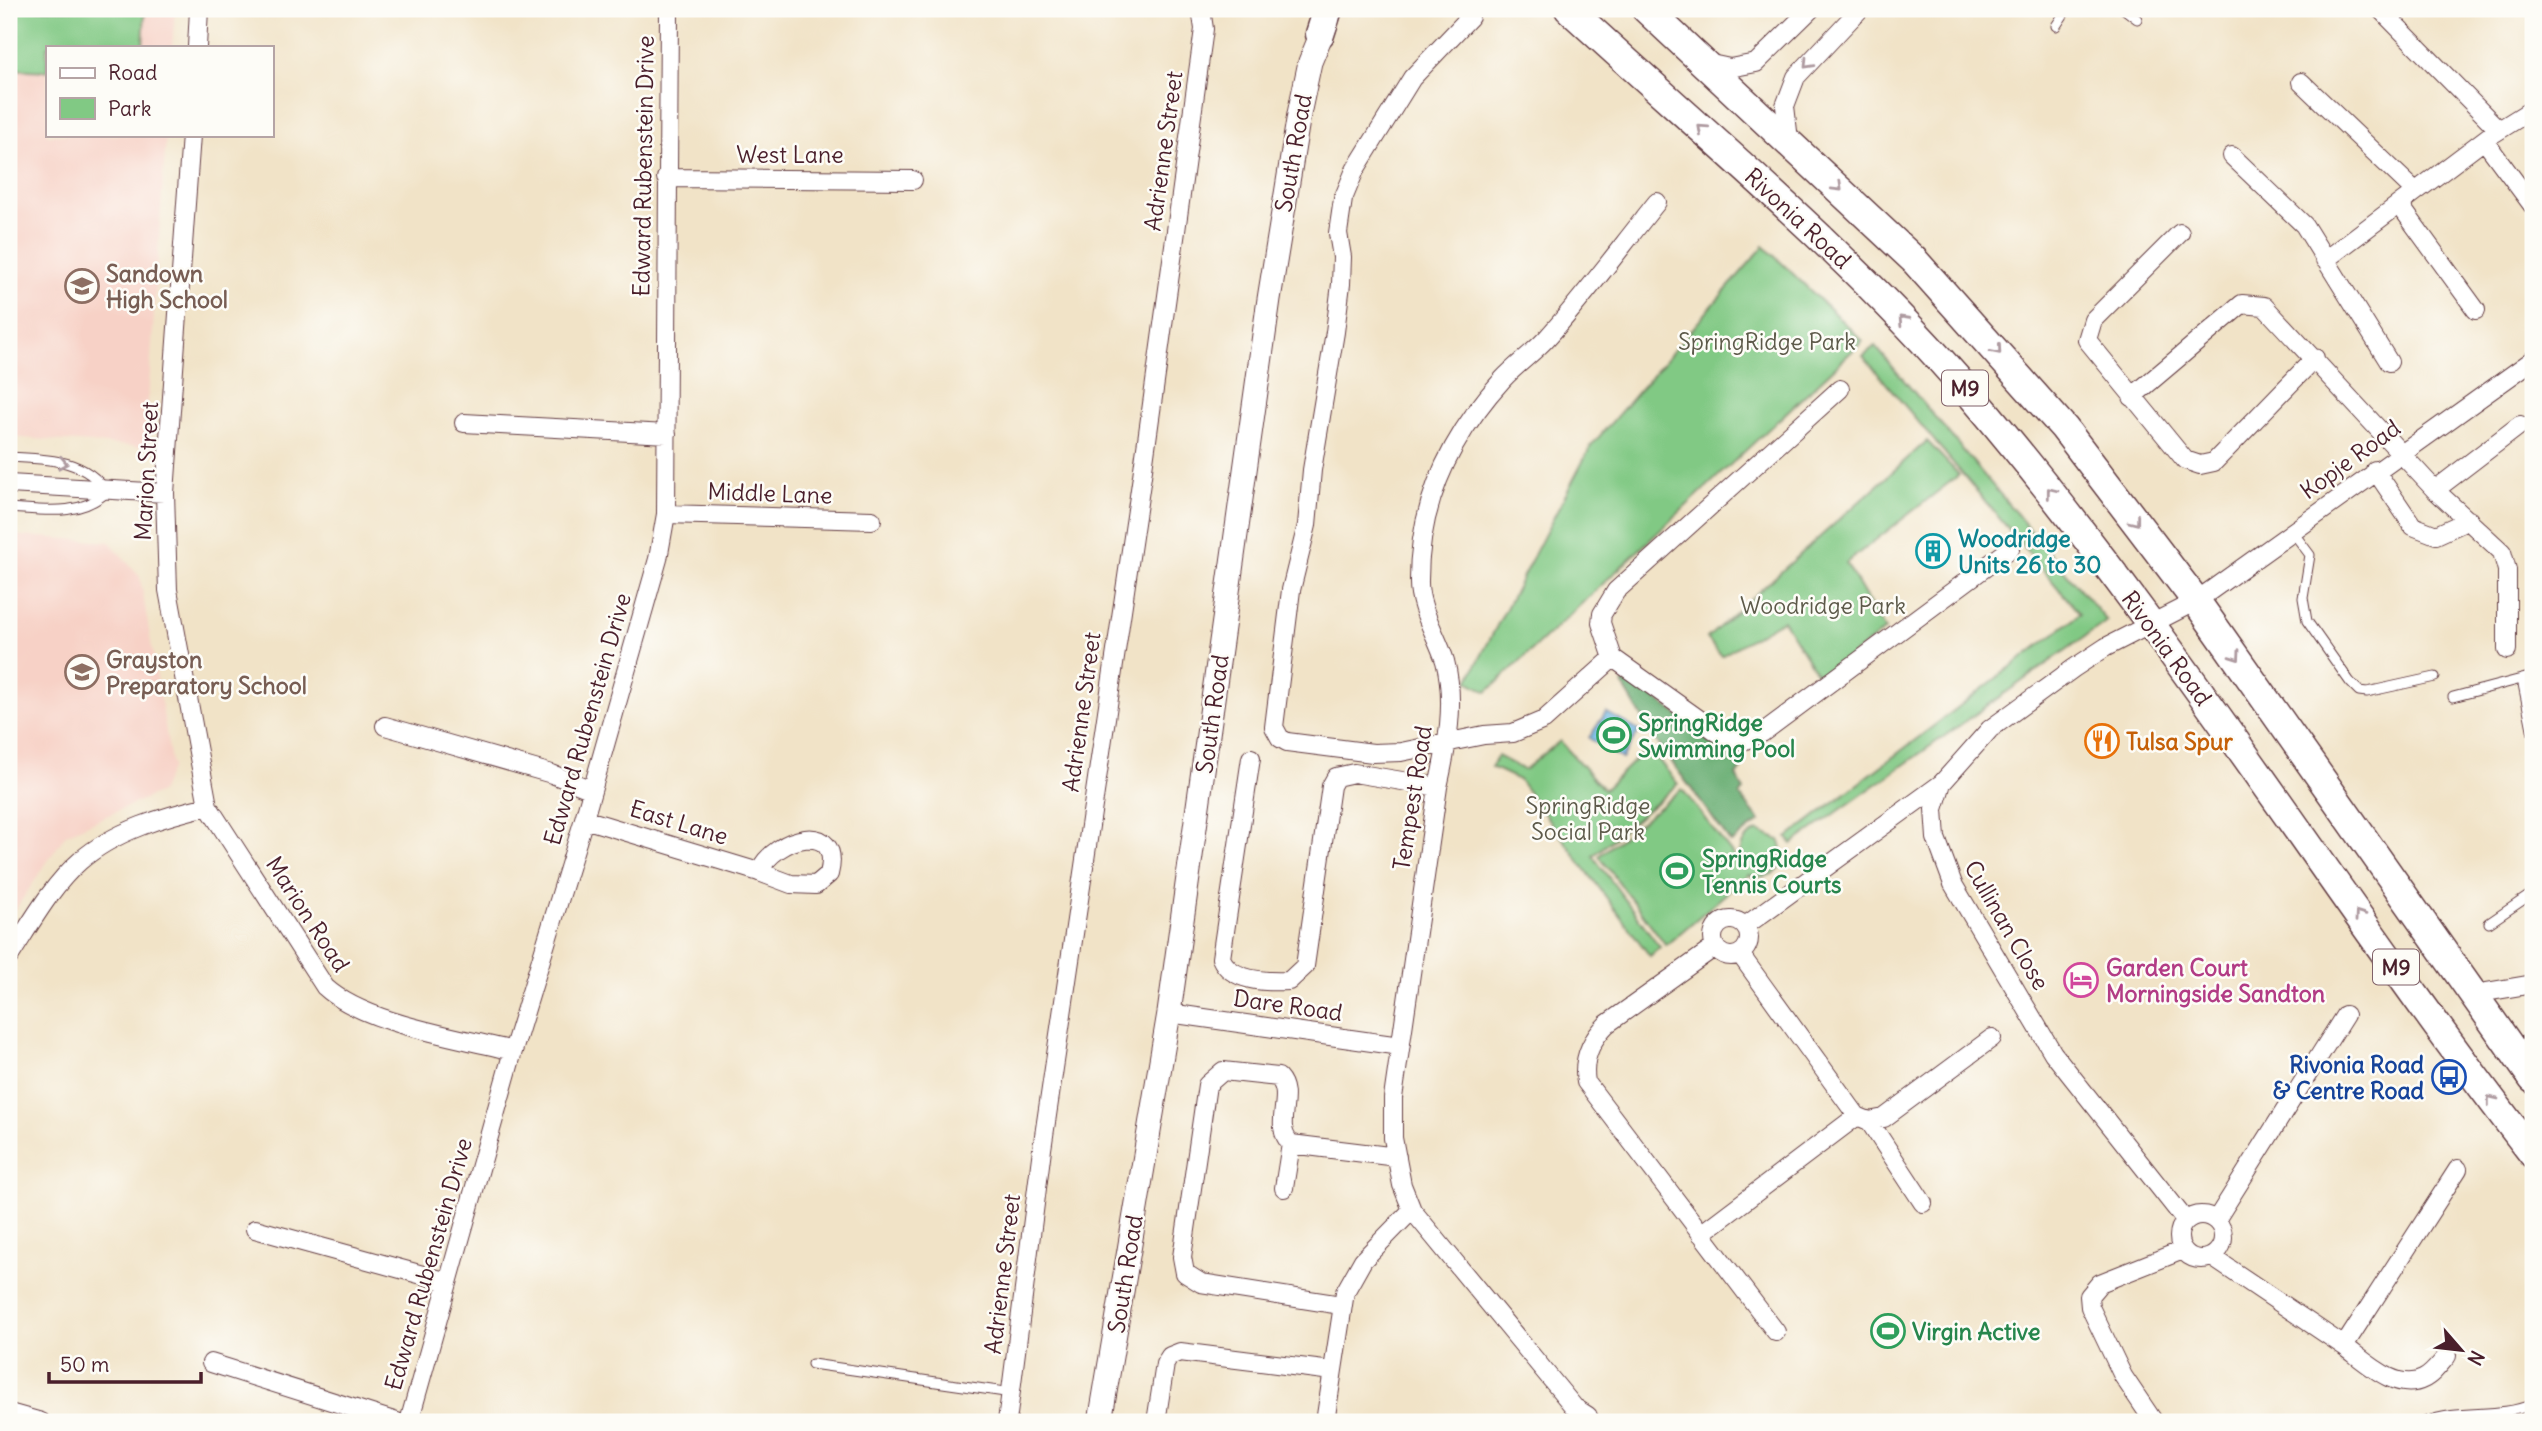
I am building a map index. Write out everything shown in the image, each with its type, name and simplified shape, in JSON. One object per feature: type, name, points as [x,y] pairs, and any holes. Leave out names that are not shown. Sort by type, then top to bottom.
[{"type":"main road","name":"Rivonia Road","points":[[1569,9],[1753,174],[1875,291],[1970,393],[2052,493],[2151,625],[2467,1069],[2533,1154]]},
{"type":"main road","name":"M9","points":[[1646,9],[1789,140],[1914,260],[1984,335],[2064,428],[2196,601],[2533,1079]]},
{"type":"street","points":[[197,46],[199,9]]},
{"type":"street","name":"Edward Rubenstein Drive","points":[[409,1422],[513,1051],[659,559],[666,514],[669,9]]},
{"type":"street","name":"Adrienne Street","points":[[1007,1422],[1042,1149],[1178,223],[1204,29],[1200,9]]},
{"type":"street","points":[[1706,63],[1730,68],[1756,63],[1811,9]]},
{"type":"street","points":[[1789,140],[1785,106],[1796,77],[1860,9]]},
{"type":"street","points":[[2380,9],[2491,135],[2533,206]]},
{"type":"street","name":"South Road","points":[[1101,1422],[1169,1013],[1269,299],[1299,114],[1327,17]]},
{"type":"street","points":[[1470,17],[1412,78],[1355,170],[1343,199],[1338,233],[1342,257],[1341,284],[1335,332],[1312,470],[1307,525],[1291,590],[1274,727],[1280,738],[1309,746],[1373,753],[1401,752],[1483,735],[1513,733],[1544,720],[1613,658]]},
{"type":"street","points":[[2301,82],[2415,191]]},
{"type":"street","points":[[2325,260],[2491,135],[2533,108]]},
{"type":"street","name":"Marion Street","points":[[191,136],[165,493],[168,590],[208,806]]},
{"type":"street","points":[[2232,156],[2304,225],[2389,362]]},
{"type":"street","name":"West Lane","points":[[666,178],[914,180]]},
{"type":"street","name":"Tempest Road","points":[[1581,1415],[1412,1210],[1397,1157],[1393,1098],[1438,787],[1448,743],[1450,693],[1446,663],[1418,584],[1426,513],[1435,482],[1476,410],[1504,377],[1545,340],[1657,202]]},
{"type":"street","points":[[2399,204],[2476,310]]},
{"type":"street","points":[[2180,233],[2093,320],[2087,340],[2185,460],[2194,464],[2208,464],[2315,358]]},
{"type":"street","points":[[2132,397],[2242,304],[2264,306],[2435,490],[2502,552],[2507,570],[2507,649]]},
{"type":"street","name":"Kopje Road","points":[[2151,625],[2196,601],[2375,470],[2533,360]]},
{"type":"street","points":[[1840,389],[1616,591],[1602,614],[1601,623],[1613,658],[1717,732],[1744,741],[1762,733],[2010,549]]},
{"type":"street","points":[[464,423],[667,434]]},
{"type":"street","points":[[2435,490],[2520,425]]},
{"type":"street","points":[[2375,470],[2413,526],[2436,535],[2469,520]]},
{"type":"street","points":[[9,484],[107,492],[165,493]]},
{"type":"street","name":"Middle Lane","points":[[666,514],[872,520]]},
{"type":"street","name":"Cullinan Close","points":[[2151,625],[2106,647],[1990,729],[1942,783],[1934,809],[1936,838],[1952,884],[2053,1053],[2186,1221]]},
{"type":"street","points":[[385,726],[552,774],[592,790]]},
{"type":"street","points":[[1251,758],[1221,958],[1234,974],[1275,982],[1289,981],[1305,966],[1331,786],[1336,777],[1354,773],[1438,787]]},
{"type":"street","points":[[1745,926],[1942,783]]},
{"type":"street","points":[[9,957],[65,877],[99,846],[159,819],[208,806]]},
{"type":"street","name":"Marion Road","points":[[208,806],[325,987],[340,1001],[378,1016],[513,1051]]},
{"type":"street","name":"East Lane","points":[[584,819],[759,872]]},
{"type":"street","points":[[1729,920],[1745,926],[1749,936],[1748,946],[1740,954],[1726,956],[1715,947],[1715,930],[1720,923],[1729,920]]},
{"type":"street","points":[[1715,947],[1597,1033],[1583,1067],[1586,1082],[1776,1332]]},
{"type":"street","points":[[1740,954],[1923,1203]]},
{"type":"street","points":[[2474,994],[2533,984]]},
{"type":"street","name":"Dare Road","points":[[1169,1013],[1400,1046]]},
{"type":"street","points":[[2216,1220],[2345,1015]]},
{"type":"street","points":[[1702,1234],[1863,1119],[1884,1118],[1992,1038]]},
{"type":"street","points":[[1284,1188],[1291,1144],[1281,1127],[1285,1090],[1278,1077],[1223,1071],[1207,1084],[1203,1101],[1182,1266],[1188,1277],[1201,1283],[1341,1305]]},
{"type":"street","points":[[1291,1144],[1397,1157]]},
{"type":"street","points":[[2344,1346],[2458,1169]]},
{"type":"street","points":[[1325,1422],[1341,1305],[1353,1275],[1363,1260],[1412,1210]]},
{"type":"street","points":[[2212,1257],[2223,1244],[2221,1227],[2216,1220],[2204,1215],[2186,1221],[2179,1238],[2183,1250],[2196,1259],[2212,1257],[2393,1380],[2405,1383],[2422,1380],[2447,1356]]},
{"type":"street","points":[[255,1229],[448,1282]]},
{"type":"street","points":[[2154,1422],[2138,1404],[2123,1376],[2090,1307],[2089,1296],[2100,1283],[2183,1250]]},
{"type":"street","points":[[1156,1422],[1166,1364],[1170,1356],[1180,1352],[1332,1371]]},
{"type":"street","points":[[211,1363],[397,1422]]},
{"type":"street","points":[[9,1413],[41,1422]]},
{"type":"lane","points":[[2056,26],[2067,9]]},
{"type":"lane","points":[[2124,9],[2137,19]]},
{"type":"lane","points":[[9,457],[67,462],[98,478],[107,492],[90,505],[71,510],[9,508]]},
{"type":"lane","points":[[2292,531],[2310,555],[2303,598],[2307,621],[2350,682],[2359,691],[2367,692],[2435,677]]},
{"type":"lane","points":[[2453,697],[2533,676]]},
{"type":"lane","points":[[2522,679],[2533,734]]},
{"type":"lane","points":[[2489,923],[2533,893]]},
{"type":"lane","points":[[812,1364],[1012,1393]]},
{"type":"lane","points":[[2426,1422],[2452,1414],[2514,1412],[2533,1404]]},
{"type":"shaded area","name":"Sandown High School","points":[[9,9],[175,9],[172,46],[46,46],[46,136],[166,136],[145,447],[9,437]]},
{"type":"shaded area","name":"Grayston Preparatory School","points":[[9,535],[110,542],[140,577],[172,767],[160,792],[66,834],[9,919]]},
{"type":"green space","points":[[9,9],[145,9],[143,46],[46,46],[46,71],[9,69]]},
{"type":"green space","name":"SpringRidge Park","points":[[1764,246],[1863,341],[1487,692],[1468,681],[1591,446]]},
{"type":"green space","points":[[1875,346],[2107,621],[1792,844],[1787,838],[2080,614],[1863,356]]},
{"type":"green space","name":"Woodridge Park","points":[[1927,441],[1959,475],[1846,563],[1885,630],[1820,679],[1783,620],[1721,656],[1707,638]]},
{"type":"green space","points":[[1628,678],[1724,749],[1741,769],[1736,776],[1744,790],[1740,796],[1760,821],[1731,843],[1657,742],[1622,684]]},
{"type":"green space","name":"SpringRidge Social Park","points":[[1560,741],[1604,790],[1648,747],[1678,784],[1593,856],[1660,947],[1650,956],[1519,780],[1491,767],[1498,756],[1524,770]]},
{"type":"green space","name":"SpringRidge Tennis Courts","points":[[1682,789],[1741,865],[1742,845],[1758,831],[1779,840],[1783,857],[1778,870],[1766,876],[1748,875],[1666,945],[1599,856]]},
{"type":"water","name":"SpringRidge Swimming Pool","points":[[1606,712],[1639,731],[1622,759],[1589,738]]},
{"type":"place","name":"Sandown High School","points":[[82,286]]},
{"type":"place","name":"Woodridge Units 26 to 30","points":[[1933,551]]},
{"type":"place","name":"Grayston Preparatory School","points":[[82,672]]},
{"type":"place","name":"SpringRidge Swimming Pool","points":[[1614,735]]},
{"type":"place","name":"Tulsa Spur","points":[[2102,741]]},
{"type":"place","name":"SpringRidge Tennis Courts","points":[[1677,871]]},
{"type":"place","name":"Garden Court Morningside Sandton","points":[[2081,980]]},
{"type":"place","name":"Rivonia Road & Centre Road","points":[[2449,1077]]},
{"type":"place","name":"Virgin Active","points":[[1888,1331]]}]
